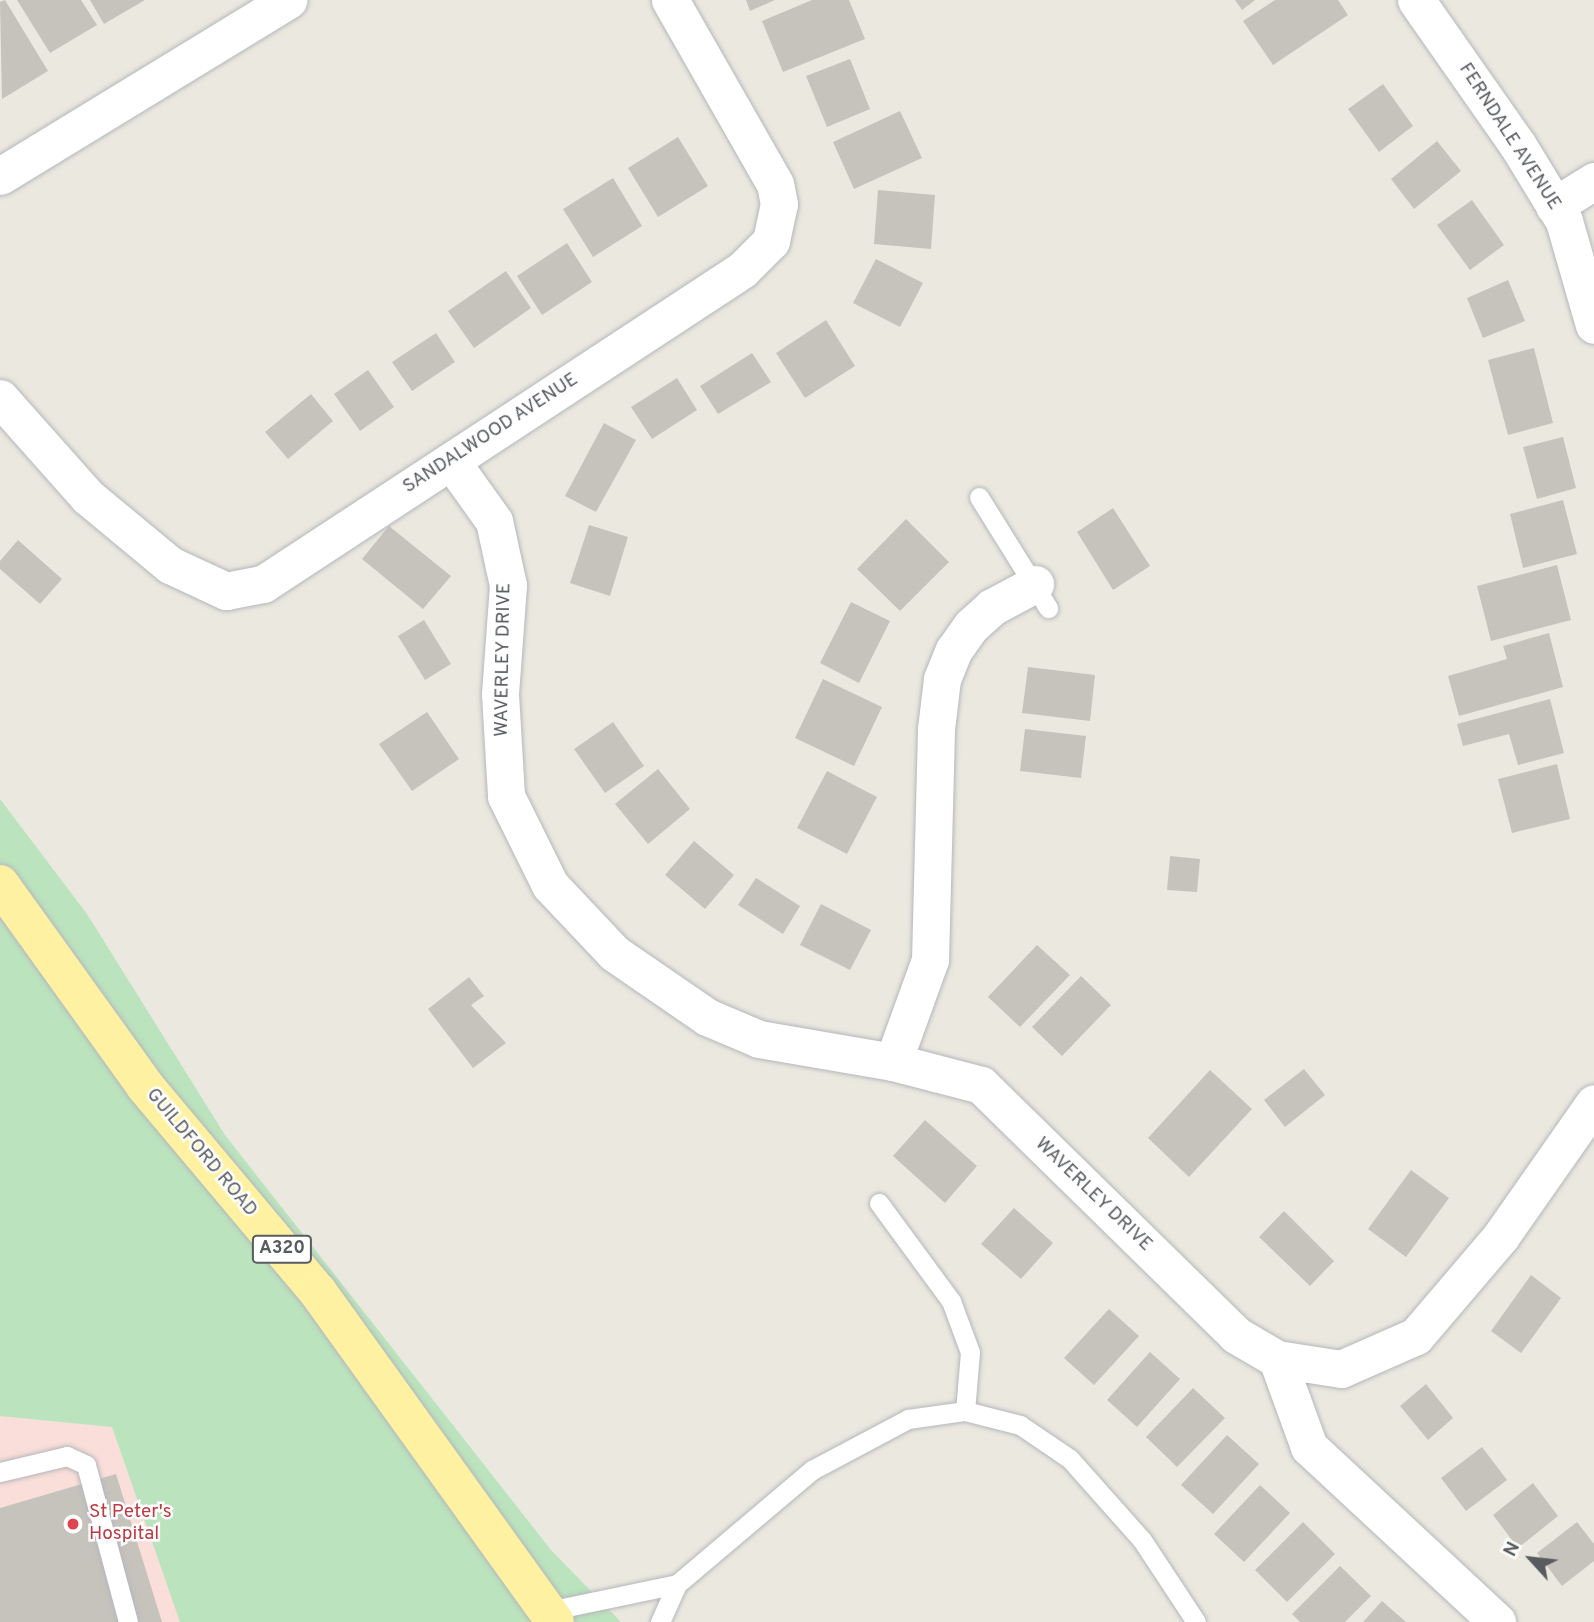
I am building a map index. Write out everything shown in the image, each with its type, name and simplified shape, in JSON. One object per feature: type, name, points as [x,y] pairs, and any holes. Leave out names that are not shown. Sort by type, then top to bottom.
[{"type":"main road","name":"GUILDFORD ROAD","points":[[0,884],[145,1086],[318,1292],[552,1616]]},
{"type":"street","points":[[0,176],[288,0]]},
{"type":"street","name":"SANDALWOOD AVENUE","points":[[0,398],[88,497],[170,565],[226,591],[263,584],[742,270],[771,241],[777,222],[775,184],[670,0]]},
{"type":"street","name":"FERNDALE AVENUE","points":[[1416,0],[1517,144],[1564,222],[1594,325]]},
{"type":"street","points":[[1555,206],[1594,181]]},
{"type":"street","name":"WAVERLEY DRIVE","points":[[451,461],[494,521],[508,585],[500,694],[506,796],[551,885],[614,953],[707,1017],[759,1039],[893,1062],[981,1085],[1236,1335],[1276,1359],[1341,1369],[1416,1336],[1501,1236],[1594,1103]]},
{"type":"street","points":[[893,1062],[930,960],[936,720],[942,679],[954,650],[971,626],[992,607],[1042,596]]},
{"type":"street","points":[[1276,1359],[1309,1447],[1497,1622]]},
{"type":"lane","points":[[979,497],[1042,596]]},
{"type":"lane","points":[[879,1203],[951,1301],[970,1352],[965,1411]]},
{"type":"lane","points":[[660,1622],[677,1584],[812,1470],[908,1419],[965,1411],[1020,1425],[1070,1459],[1142,1540],[1196,1622]]},
{"type":"lane","points":[[0,1472],[68,1456],[86,1465],[128,1622]]},
{"type":"lane","points":[[552,1616],[677,1584]]},
{"type":"shaded area","name":"St Peter's Hospital","points":[[0,1416],[112,1427],[180,1622],[0,1622]]},
{"type":"green space","points":[[0,799],[87,914],[225,1135],[551,1550],[621,1622],[180,1622],[112,1427],[0,1416]]},
{"type":"building","points":[[5,0],[48,71],[2,99],[0,2]]},
{"type":"building","points":[[17,0],[81,0],[97,25],[50,53]]},
{"type":"building","points":[[90,0],[145,0],[104,24]]},
{"type":"building","points":[[746,0],[775,0],[750,11]]},
{"type":"building","points":[[812,0],[849,0],[865,39],[783,72],[762,21]]},
{"type":"building","points":[[1235,0],[1255,0],[1242,10]]},
{"type":"building","points":[[1275,0],[1338,0],[1348,15],[1273,65],[1243,21]]},
{"type":"building","points":[[850,59],[870,109],[827,127],[806,76]]},
{"type":"building","points":[[1383,84],[1413,126],[1379,152],[1348,109]]},
{"type":"building","points":[[900,111],[922,158],[854,189],[833,142]]},
{"type":"building","points":[[678,137],[708,186],[658,217],[628,168]]},
{"type":"building","points":[[1437,141],[1461,171],[1414,209],[1391,179]]},
{"type":"building","points":[[613,178],[642,226],[593,257],[563,209]]},
{"type":"building","points":[[878,190],[935,195],[931,249],[874,244]]},
{"type":"building","points":[[1472,200],[1504,245],[1470,270],[1437,225]]},
{"type":"building","points":[[567,243],[592,282],[542,315],[517,276]]},
{"type":"building","points":[[876,259],[923,283],[900,327],[853,303]]},
{"type":"building","points":[[506,271],[531,308],[474,348],[448,311]]},
{"type":"building","points":[[1508,280],[1525,321],[1483,338],[1467,298]]},
{"type":"building","points":[[826,320],[855,366],[805,398],[776,353]]},
{"type":"building","points":[[436,333],[455,362],[412,391],[392,362]]},
{"type":"building","points":[[1534,348],[1553,423],[1508,435],[1488,360]]},
{"type":"building","points":[[752,353],[771,382],[718,414],[700,386]]},
{"type":"building","points":[[368,370],[394,407],[360,431],[334,394]]},
{"type":"building","points":[[677,378],[697,410],[652,439],[631,407]]},
{"type":"building","points":[[311,394],[333,421],[288,459],[265,432]]},
{"type":"building","points":[[604,423],[636,440],[596,512],[565,496]]},
{"type":"building","points":[[1563,437],[1576,488],[1537,499],[1523,447]]},
{"type":"building","points":[[1563,500],[1577,554],[1523,568],[1510,514]]},
{"type":"building","points":[[1113,508],[1150,566],[1113,590],[1077,532]]},
{"type":"building","points":[[906,519],[949,562],[900,611],[857,569]]},
{"type":"building","points":[[589,525],[628,537],[610,596],[570,583]]},
{"type":"building","points":[[389,526],[451,576],[423,609],[362,559]]},
{"type":"building","points":[[18,540],[62,579],[40,604],[0,569],[0,561]]},
{"type":"building","points":[[1557,565],[1571,620],[1491,641],[1477,586]]},
{"type":"building","points":[[851,602],[890,621],[859,683],[820,663]]},
{"type":"building","points":[[424,620],[451,664],[425,680],[398,636]]},
{"type":"building","points":[[1549,633],[1563,687],[1459,716],[1448,676],[1507,659],[1503,646]]},
{"type":"building","points":[[1028,667],[1095,675],[1090,721],[1022,713]]},
{"type":"building","points":[[823,679],[882,707],[854,766],[795,738]]},
{"type":"building","points":[[1550,699],[1564,753],[1518,765],[1509,734],[1463,746],[1457,724]]},
{"type":"building","points":[[427,712],[459,759],[412,791],[379,744]]},
{"type":"building","points":[[613,722],[644,766],[605,793],[574,749]]},
{"type":"building","points":[[1025,729],[1086,736],[1081,778],[1020,771]]},
{"type":"building","points":[[1557,764],[1570,819],[1512,833],[1498,779]]},
{"type":"building","points":[[658,769],[690,809],[648,844],[615,804]]},
{"type":"building","points":[[827,771],[877,797],[847,854],[797,828]]},
{"type":"building","points":[[694,841],[734,875],[705,909],[665,875]]},
{"type":"building","points":[[1170,856],[1200,859],[1197,892],[1167,890]]},
{"type":"building","points":[[756,878],[800,906],[783,934],[738,905]]},
{"type":"building","points":[[821,904],[871,930],[850,970],[800,945]]},
{"type":"building","points":[[1037,945],[1070,975],[1020,1027],[988,997]]},
{"type":"building","points":[[1081,976],[1111,1005],[1062,1056],[1032,1027]]},
{"type":"building","points":[[469,977],[484,996],[471,1005],[506,1043],[473,1068],[428,1009]]},
{"type":"building","points":[[1304,1069],[1325,1095],[1285,1127],[1264,1100]]},
{"type":"building","points":[[1210,1070],[1252,1109],[1189,1177],[1148,1138]]},
{"type":"building","points":[[925,1120],[977,1166],[945,1203],[893,1156]]},
{"type":"building","points":[[1411,1170],[1449,1198],[1406,1257],[1368,1229]]},
{"type":"building","points":[[1014,1208],[1053,1243],[1021,1279],[981,1244]]},
{"type":"building","points":[[1284,1211],[1334,1261],[1310,1286],[1259,1237]]},
{"type":"building","points":[[1531,1275],[1561,1298],[1521,1353],[1491,1331]]},
{"type":"building","points":[[1109,1309],[1139,1336],[1094,1385],[1064,1358]]},
{"type":"building","points":[[1150,1352],[1180,1379],[1137,1427],[1107,1400]]},
{"type":"building","points":[[1426,1384],[1453,1418],[1428,1440],[1400,1406]]},
{"type":"building","points":[[1193,1388],[1225,1418],[1177,1467],[1146,1437]]},
{"type":"building","points":[[1227,1435],[1259,1464],[1213,1514],[1181,1485]]},
{"type":"building","points":[[1482,1447],[1507,1480],[1466,1511],[1441,1478]]},
{"type":"building","name":"St Peter's Hospital","points":[[116,1474],[162,1622],[0,1622],[0,1508]]},
{"type":"building","points":[[1533,1483],[1558,1516],[1518,1548],[1493,1515]]},
{"type":"building","points":[[1260,1485],[1290,1513],[1244,1562],[1214,1534]]},
{"type":"building","points":[[1303,1522],[1335,1554],[1287,1602],[1255,1570]]},
{"type":"building","points":[[1577,1522],[1594,1544],[1594,1561],[1562,1586],[1537,1553]]},
{"type":"building","points":[[1340,1566],[1371,1596],[1345,1622],[1300,1622],[1292,1614]]},
{"type":"building","points":[[1382,1601],[1406,1622],[1363,1622]]},
{"type":"place","name":"St Peter's Hospital","points":[[73,1524]]}]
